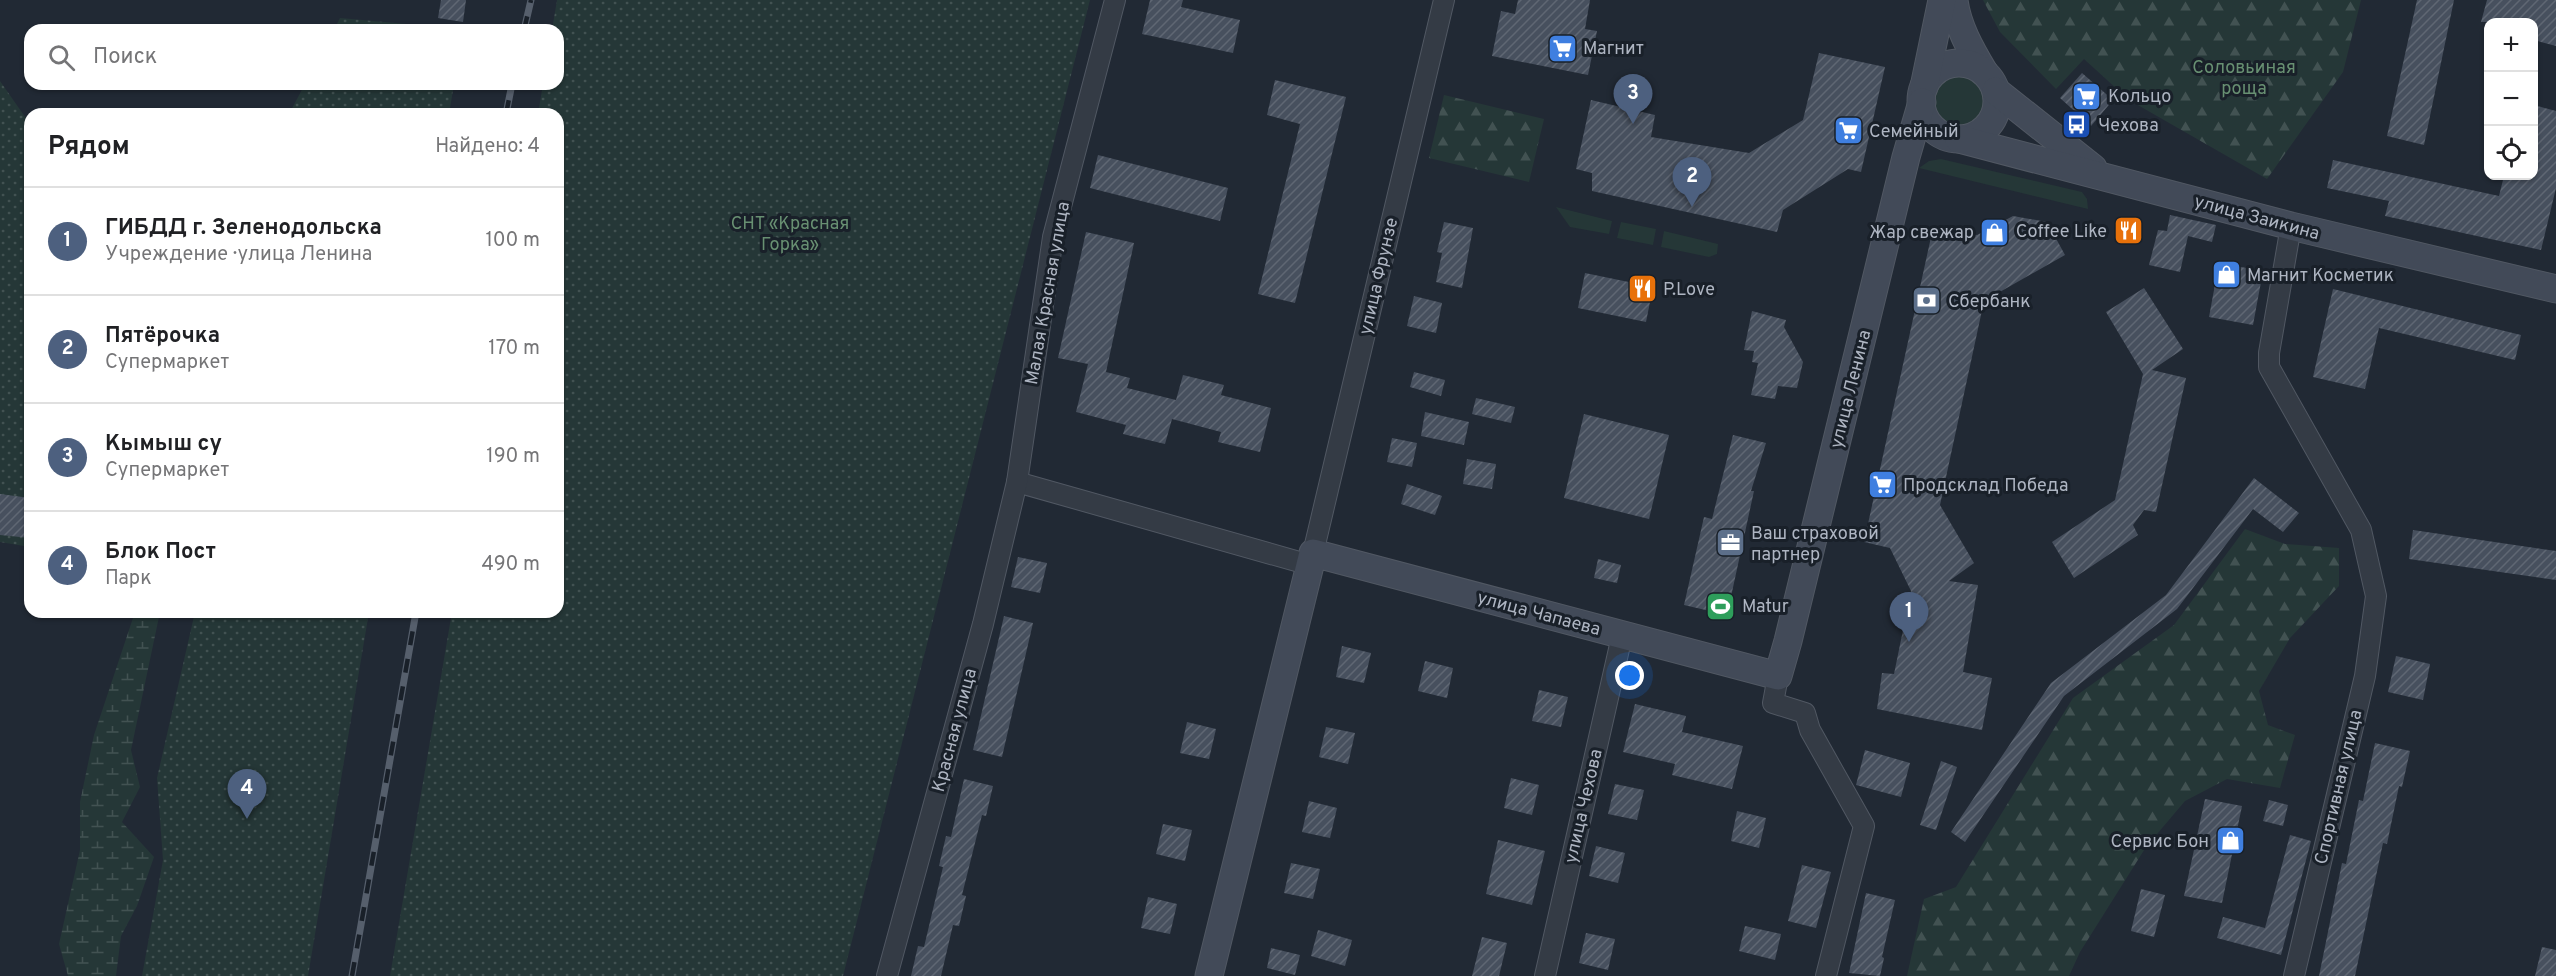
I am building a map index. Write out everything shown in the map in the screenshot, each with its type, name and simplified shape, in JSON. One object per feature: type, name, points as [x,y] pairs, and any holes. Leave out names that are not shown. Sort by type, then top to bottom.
[{"type":"street","name":"Малая Красная улица","points":[[1017,482],[1053,237],[1115,0]]},
{"type":"street","name":"улица Фрунзе","points":[[1312,559],[1444,0]]},
{"type":"street","name":"улица Ленина","points":[[1778,676],[1922,95],[1942,0]]},
{"type":"street","points":[[1954,0],[1956,12],[1969,45],[1990,81],[1995,114],[1990,124],[1971,137],[1954,138],[1937,132],[1929,124],[1922,95],[1929,79],[1938,70],[1949,65],[1967,64],[1990,81],[2104,176]]},
{"type":"street","name":"улица Заикина","points":[[1906,156],[1920,144],[1934,138],[1954,138],[2291,226],[2556,290]]},
{"type":"street","name":"Спортивная улица","points":[[2291,226],[2269,353],[2269,367],[2361,530],[2376,596],[2364,676],[2294,976]]},
{"type":"street","name":"улица Чапаева","points":[[1017,482],[1778,676]]},
{"type":"street","name":"Красная улица","points":[[887,976],[983,624],[1017,482]]},
{"type":"street","points":[[1209,976],[1312,559]]},
{"type":"street","name":"улица Чехова","points":[[1545,976],[1622,636]]},
{"type":"street","points":[[1778,676],[1773,704],[1805,713],[1810,730],[1864,826],[1826,976]]},
{"type":"green space","name":"СНТ «Красная Горка»","points":[[557,0],[1090,0],[843,976],[390,976],[451,618],[564,618],[564,108],[539,108],[542,90],[564,90],[564,24],[553,24]]},
{"type":"green space","name":"Соловьиная роща","points":[[1983,0],[2361,0],[2343,72],[2267,179],[2129,100],[2084,59],[2056,89],[2000,32]]},
{"type":"green space","points":[[340,18],[407,24],[337,24]]},
{"type":"green space","points":[[1955,76],[1965,76],[1978,83],[1985,96],[1985,106],[1978,119],[1965,126],[1955,126],[1946,122],[1939,115],[1935,106],[1935,96],[1939,87],[1946,80]]},
{"type":"green space","points":[[0,81],[24,115],[24,546],[0,542]]},
{"type":"green space","points":[[302,90],[453,90],[450,108],[292,108]]},
{"type":"green space","points":[[1444,95],[1544,119],[1529,182],[1429,158]]},
{"type":"green space","points":[[1941,159],[2082,192],[2087,199],[2088,209],[1919,168],[1929,161]]},
{"type":"green space","points":[[1556,207],[1612,221],[1609,234],[1570,227]]},
{"type":"green space","points":[[1621,222],[1656,229],[1653,245],[1617,238]]},
{"type":"green space","points":[[1664,231],[1718,244],[1717,254],[1709,257],[1661,247]]},
{"type":"green space","points":[[2245,529],[2285,544],[2339,548],[2339,586],[2290,638],[2259,691],[2268,725],[2295,735],[2280,788],[2227,779],[2185,801],[2146,847],[2080,952],[2069,976],[1907,976],[1924,899],[1956,887],[2073,698],[2174,625]]},
{"type":"green space","points":[[133,618],[159,618],[131,750],[140,787],[122,822],[154,857],[137,906],[121,936],[116,976],[68,976],[59,944],[80,850],[80,802],[94,735]]},
{"type":"green space","points":[[194,618],[368,618],[308,976],[142,976],[163,860],[157,778]]},
{"type":"building","points":[[441,0],[466,0],[463,22],[438,18]]},
{"type":"building","points":[[1150,0],[1183,0],[1181,7],[1240,20],[1233,53],[1142,34]]},
{"type":"building","points":[[1518,0],[1590,0],[1585,29],[1597,31],[1588,75],[1492,56],[1501,11],[1515,14]]},
{"type":"building","points":[[2417,0],[2454,0],[2424,145],[2387,136]]},
{"type":"building","points":[[2487,0],[2556,0],[2556,46],[2538,41],[2538,18],[2484,18],[2484,22],[2481,22]]},
{"type":"building","points":[[1819,53],[1885,67],[1861,172],[1848,169],[1783,210],[1777,232],[1592,191],[1592,173],[1576,169],[1591,100],[1655,115],[1651,137],[1749,153],[1803,120]]},
{"type":"building","points":[[2082,73],[2113,100],[2091,126],[2060,98]]},
{"type":"building","points":[[1275,80],[1346,97],[1295,303],[1258,294],[1300,124],[1267,115]]},
{"type":"building","points":[[2538,106],[2556,111],[2556,188],[2541,250],[2385,216],[2389,201],[2327,188],[2333,160],[2499,196],[2503,180],[2538,180]]},
{"type":"building","points":[[1098,155],[1228,188],[1220,221],[1090,188]]},
{"type":"building","points":[[2170,215],[2216,225],[2212,242],[2188,236],[2180,272],[2149,265],[2158,230],[2167,231]]},
{"type":"building","points":[[2013,216],[2047,222],[2065,255],[1984,301],[1940,505],[1974,563],[1949,581],[1978,585],[1963,672],[1992,678],[1982,730],[1877,709],[1882,673],[1894,674],[1911,591],[1890,548],[1864,542],[1933,228],[1977,235]]},
{"type":"building","points":[[1444,222],[1473,228],[1462,288],[1436,282],[1442,253],[1437,252]]},
{"type":"building","points":[[1086,232],[1134,243],[1106,372],[1130,378],[1127,388],[1176,400],[1183,375],[1224,385],[1221,395],[1271,408],[1260,452],[1218,442],[1221,432],[1172,419],[1165,444],[1123,434],[1126,425],[1076,412],[1088,364],[1058,358]]},
{"type":"building","points":[[2219,263],[2263,271],[2253,325],[2209,317]]},
{"type":"building","points":[[1585,273],[1653,287],[1646,322],[1578,308]]},
{"type":"building","points":[[2144,288],[2183,349],[2152,370],[2186,378],[2156,512],[2144,510],[2133,525],[2138,535],[2074,578],[2052,542],[2115,500],[2143,374],[2106,312]]},
{"type":"building","points":[[2333,289],[2521,335],[2515,360],[2379,328],[2365,389],[2313,377]]},
{"type":"building","points":[[1414,296],[1442,303],[1436,333],[1407,326]]},
{"type":"building","points":[[1752,311],[1786,320],[1784,327],[1803,362],[1797,388],[1778,386],[1775,399],[1751,395],[1758,363],[1752,362],[1754,351],[1744,350]]},
{"type":"building","points":[[1414,372],[1445,380],[1441,396],[1410,387]]},
{"type":"building","points":[[1476,398],[1515,407],[1511,423],[1472,414]]},
{"type":"building","points":[[1425,412],[1469,422],[1464,445],[1421,436]]},
{"type":"building","points":[[1584,414],[1669,435],[1649,519],[1564,498]]},
{"type":"building","points":[[1733,435],[1766,443],[1751,491],[1754,491],[1727,615],[1684,605],[1704,517],[1712,519]]},
{"type":"building","points":[[1392,438],[1417,443],[1412,467],[1387,462]]},
{"type":"building","points":[[1467,459],[1496,464],[1492,489],[1463,484]]},
{"type":"building","points":[[2254,478],[2299,513],[2283,532],[2253,509],[2177,609],[2064,696],[1965,842],[1951,832],[2051,683],[2166,595]]},
{"type":"building","points":[[1407,484],[1442,496],[1435,515],[1401,504]]},
{"type":"building","points":[[0,494],[24,497],[24,537],[0,535]]},
{"type":"building","points":[[2413,530],[2556,551],[2556,580],[2409,559]]},
{"type":"building","points":[[1018,557],[1047,563],[1040,593],[1011,587]]},
{"type":"building","points":[[1598,559],[1621,565],[1617,583],[1594,578]]},
{"type":"building","points":[[1004,616],[1033,623],[1002,757],[973,750]]},
{"type":"building","points":[[1342,646],[1371,653],[1364,683],[1336,677]]},
{"type":"building","points":[[2396,656],[2430,664],[2423,700],[2388,692]]},
{"type":"building","points":[[1425,661],[1453,668],[1447,698],[1418,691]]},
{"type":"building","points":[[1539,690],[1568,697],[1561,727],[1532,721]]},
{"type":"building","points":[[1635,704],[1686,716],[1682,732],[1743,746],[1732,789],[1672,775],[1675,764],[1623,752]]},
{"type":"building","points":[[1187,722],[1216,729],[1209,759],[1180,753]]},
{"type":"building","points":[[1326,727],[1355,733],[1348,764],[1319,757]]},
{"type":"building","points":[[2375,743],[2410,751],[2402,787],[2399,786],[2387,844],[2383,843],[2355,976],[2319,976],[2342,863],[2346,864],[2359,800],[2363,801]]},
{"type":"building","points":[[1865,750],[1910,763],[1901,797],[1856,785]]},
{"type":"building","points":[[1941,761],[1957,767],[1936,830],[1920,825]]},
{"type":"building","points":[[1511,778],[1539,785],[1532,815],[1504,808]]},
{"type":"building","points":[[964,779],[993,786],[986,816],[982,815],[962,895],[966,896],[959,926],[953,925],[941,976],[911,976],[918,946],[924,947],[943,867],[939,866],[946,836],[951,837]]},
{"type":"building","points":[[1615,784],[1644,790],[1637,820],[1608,814]]},
{"type":"building","points":[[2205,799],[2242,806],[2222,903],[2184,896]]},
{"type":"building","points":[[2269,800],[2288,805],[2283,826],[2263,821]]},
{"type":"building","points":[[1309,801],[1337,808],[1330,838],[1302,832]]},
{"type":"building","points":[[1737,811],[1766,818],[1759,848],[1731,841]]},
{"type":"building","points":[[1163,824],[1192,830],[1185,861],[1156,854]]},
{"type":"building","points":[[2290,835],[2311,841],[2281,955],[2217,938],[2223,917],[2265,928]]},
{"type":"building","points":[[1498,840],[1545,851],[1532,905],[1486,894]]},
{"type":"building","points":[[1596,846],[1625,853],[1618,883],[1589,876]]},
{"type":"building","points":[[1291,863],[1320,869],[1313,899],[1284,893]]},
{"type":"building","points":[[1802,865],[1831,872],[1816,928],[1788,921]]},
{"type":"building","points":[[2141,889],[2165,895],[2154,937],[2131,931]]},
{"type":"building","points":[[1866,893],[1895,900],[1880,976],[1849,973]]},
{"type":"building","points":[[1148,897],[1177,904],[1170,934],[1141,928]]},
{"type":"building","points":[[1745,926],[1781,934],[1775,960],[1739,951]]},
{"type":"building","points":[[1318,930],[1352,940],[1345,966],[1311,956]]},
{"type":"building","points":[[1586,933],[1615,939],[1608,970],[1579,963]]},
{"type":"building","points":[[1482,937],[1507,943],[1499,976],[1472,976]]},
{"type":"building","points":[[2542,947],[2556,950],[2556,976],[2535,976]]},
{"type":"building","points":[[1271,948],[1300,955],[1295,975],[1267,968]]},
{"type":"railway","points":[[525,24],[531,0]]},
{"type":"railway","points":[[507,108],[511,90]]},
{"type":"railway","points":[[352,976],[415,618]]},
{"type":"place","name":"Магнит","points":[[1562,48]]},
{"type":"place","name":"Кольцо","points":[[2087,96]]},
{"type":"place","name":"Кымыш су","points":[[1633,124]]},
{"type":"place","name":"Чехова","points":[[2077,125]]},
{"type":"place","name":"Семейный","points":[[1848,131]]},
{"type":"place","name":"Пятёрочка","points":[[1692,207]]},
{"type":"place","name":"Coffee Like","points":[[2128,231]]},
{"type":"place","name":"Жар свежар","points":[[1995,232]]},
{"type":"place","name":"Магнит Косметик","points":[[2226,275]]},
{"type":"place","name":"P.Love","points":[[1642,289]]},
{"type":"place","name":"Сбербанк","points":[[1927,301]]},
{"type":"place","name":"Продсклад Победа","points":[[1882,485]]},
{"type":"place","name":"Ваш страховой партнер","points":[[1730,543]]},
{"type":"place","name":"Matur","points":[[1721,606]]},
{"type":"place","name":"ГИБДД г. Зеленодольска","points":[[1909,642]]},
{"type":"place","name":"Блок Пост","points":[[247,819]]},
{"type":"place","name":"Сервис Бон","points":[[2230,841]]}]
